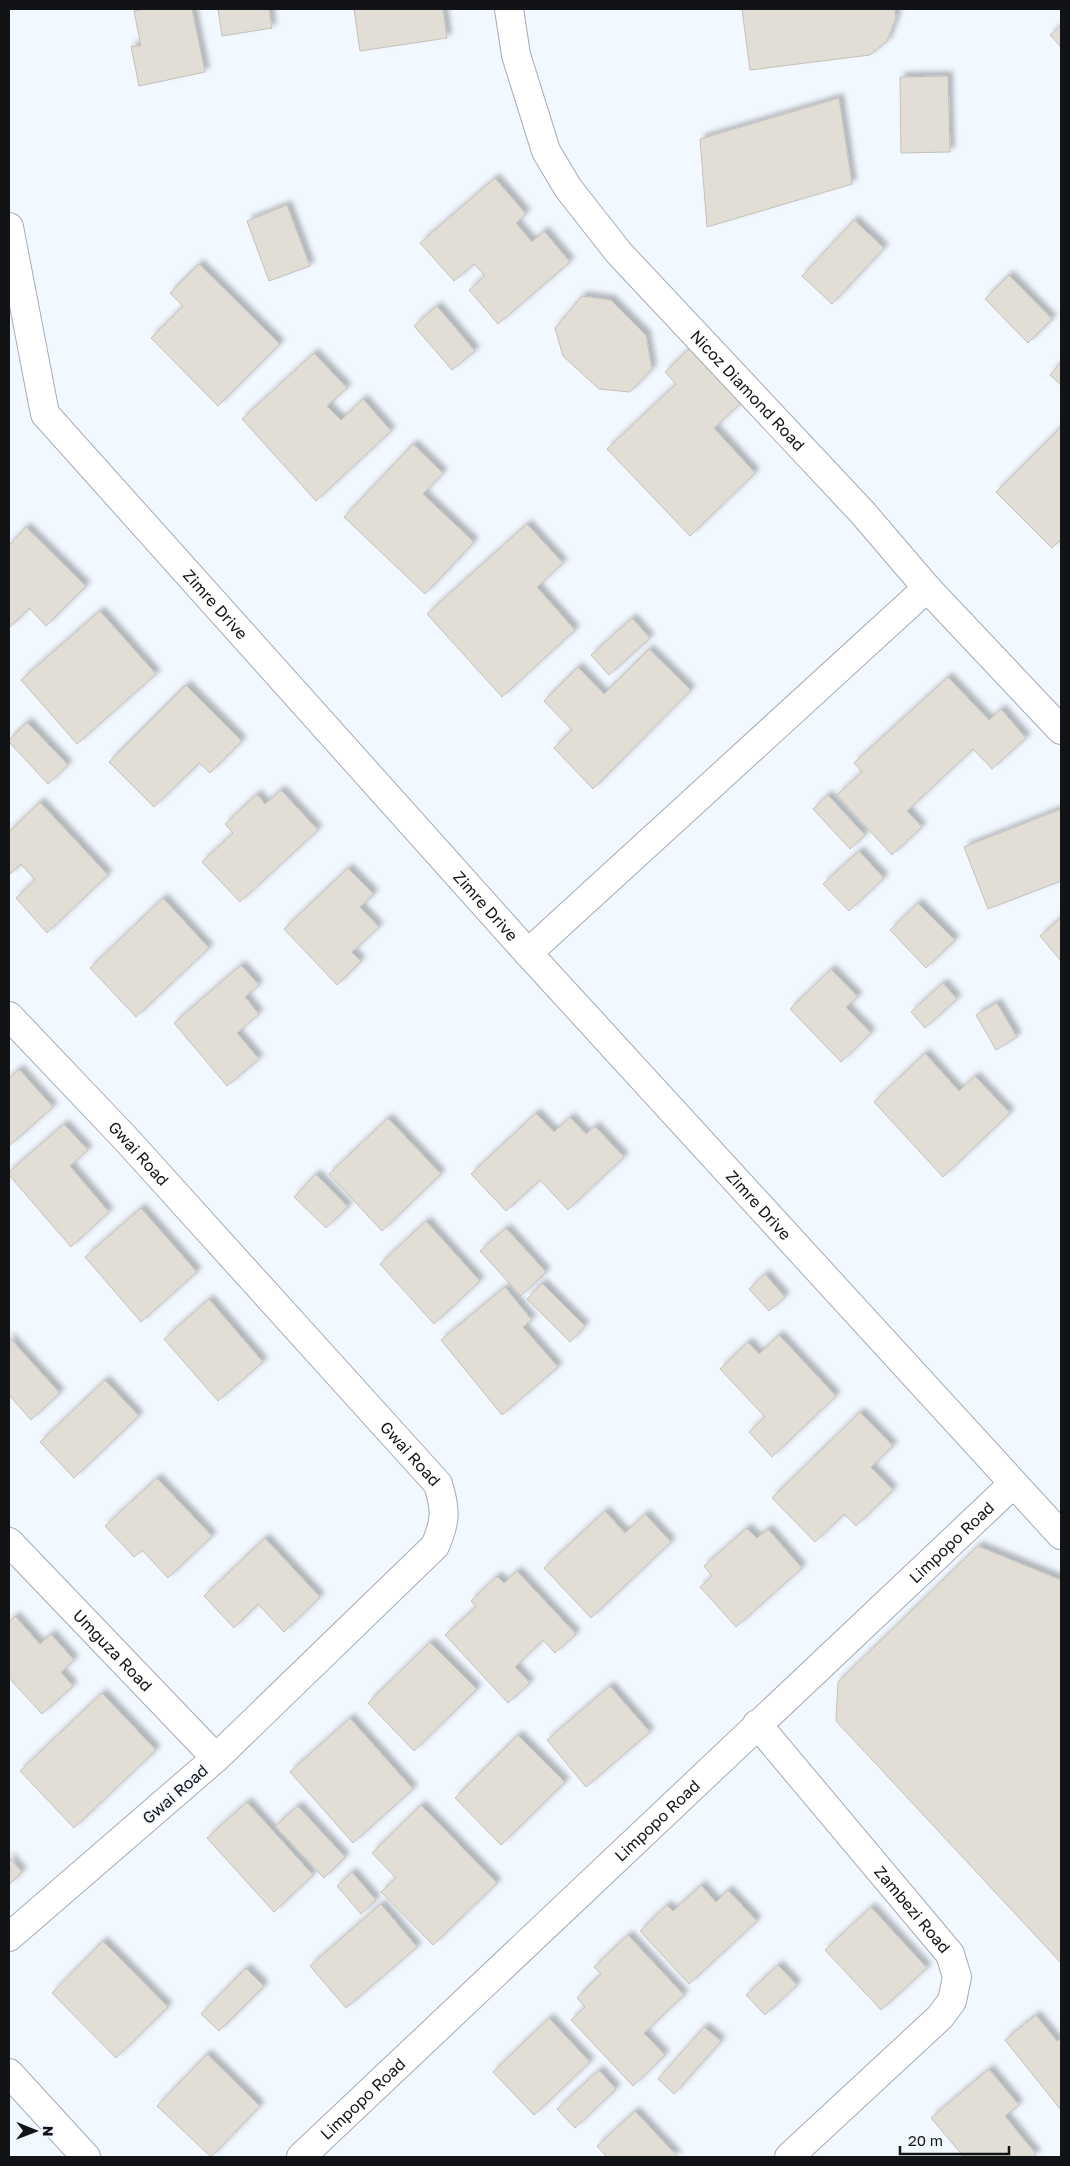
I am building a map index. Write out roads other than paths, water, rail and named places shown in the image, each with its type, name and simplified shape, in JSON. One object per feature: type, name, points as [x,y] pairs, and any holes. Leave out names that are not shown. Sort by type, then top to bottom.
[{"type":"street","name":"Nicoz Diamond Road","points":[[509,9],[516,55],[546,152],[568,188],[619,253],[862,512],[927,588],[1061,730]]},
{"type":"street","name":"Zimre Drive","points":[[9,227],[45,414],[528,953],[1061,1535]]},
{"type":"street","points":[[528,953],[927,588]]},
{"type":"street","name":"Gwai Road","points":[[9,1016],[126,1138],[438,1484],[444,1503],[444,1526],[435,1546],[216,1758],[9,1937]]},
{"type":"street","name":"Limpopo Road","points":[[301,2157],[1013,1484]]},
{"type":"street","name":"Umguza Road","points":[[9,1542],[216,1758]]},
{"type":"street","name":"Zambezi Road","points":[[757,1724],[950,1954],[957,1976],[952,2001],[940,2017],[789,2157]]},
{"type":"street","points":[[9,2074],[86,2157]]}]
